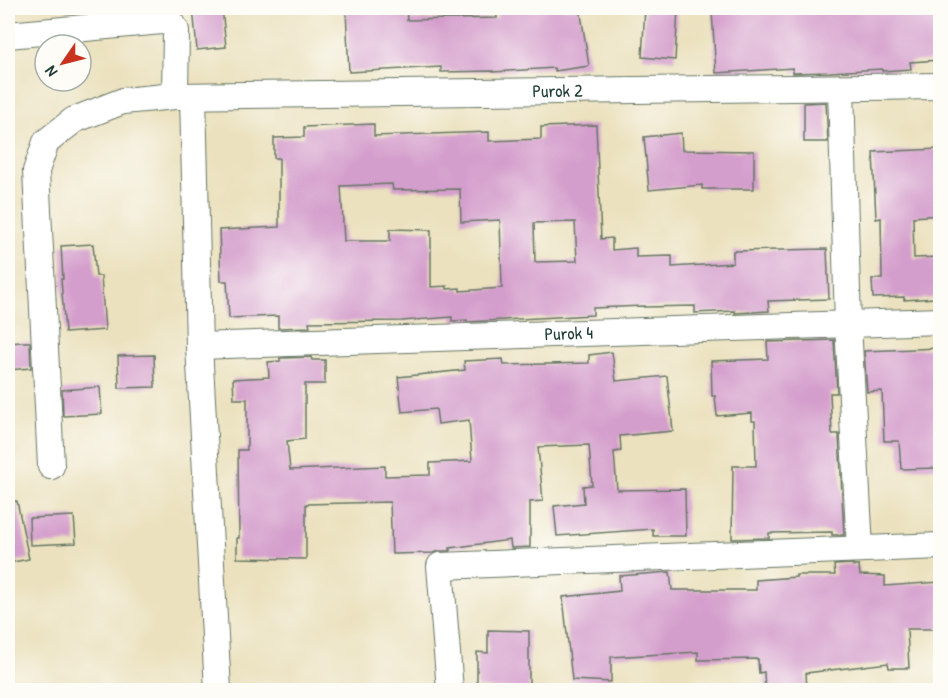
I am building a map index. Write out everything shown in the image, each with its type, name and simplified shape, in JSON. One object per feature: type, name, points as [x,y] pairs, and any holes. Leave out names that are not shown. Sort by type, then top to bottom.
[{"type":"street","points":[[8,35],[162,21],[171,22],[176,30],[184,96],[218,690]]},
{"type":"street","name":"Purok 2","points":[[51,466],[36,171],[46,141],[74,120],[123,101],[184,96],[940,86]]},
{"type":"street","points":[[841,88],[848,324],[860,549]]},
{"type":"street","name":"Purok 4","points":[[199,346],[940,321]]},
{"type":"street","points":[[450,690],[440,566],[940,546]]},
{"type":"building","points":[[193,8],[222,8],[226,47],[197,50]]},
{"type":"building","points":[[406,8],[407,20],[497,18],[496,8],[580,8],[589,66],[555,71],[554,68],[493,72],[441,72],[441,67],[349,72],[346,11]]},
{"type":"building","points":[[645,8],[678,9],[675,60],[642,57]]},
{"type":"building","points":[[715,8],[940,8],[940,60],[910,62],[911,69],[882,71],[882,69],[793,73],[793,68],[716,73],[712,12],[715,12]]},
{"type":"building","points":[[826,102],[828,142],[804,142],[804,103]]},
{"type":"building","points":[[374,124],[374,136],[489,132],[489,141],[541,139],[541,127],[596,125],[601,239],[612,238],[612,250],[636,248],[636,257],[672,256],[672,267],[733,263],[733,251],[827,249],[829,299],[768,301],[769,311],[735,313],[735,311],[695,313],[695,306],[644,306],[593,308],[593,315],[467,322],[467,320],[452,321],[452,317],[402,321],[309,322],[310,327],[278,328],[278,316],[229,318],[227,281],[221,281],[219,230],[279,227],[279,158],[274,158],[274,138],[304,137],[304,127]],"holes":[[[392,184],[393,190],[460,189],[461,222],[500,220],[502,288],[460,291],[460,288],[447,289],[447,286],[431,287],[431,230],[390,229],[390,241],[344,241],[341,186]],[[575,222],[577,261],[535,262],[534,223]]]},
{"type":"building","points":[[681,133],[682,150],[754,151],[754,189],[702,189],[702,185],[649,190],[644,137]]},
{"type":"building","points":[[939,149],[940,215],[913,217],[914,258],[940,257],[940,283],[935,283],[935,298],[904,300],[904,297],[873,298],[872,279],[882,279],[881,218],[876,219],[873,152]]},
{"type":"building","points":[[93,244],[96,276],[101,276],[105,330],[65,333],[61,246]]},
{"type":"building","points":[[834,340],[837,393],[830,393],[832,434],[839,434],[844,535],[832,535],[832,532],[769,533],[769,538],[732,539],[733,466],[756,466],[755,421],[752,421],[752,413],[717,416],[715,396],[712,396],[711,361],[768,359],[767,342]]},
{"type":"building","points":[[30,342],[31,368],[8,370],[8,343]]},
{"type":"building","points":[[940,348],[940,468],[901,469],[899,441],[884,441],[882,391],[867,392],[864,351]]},
{"type":"building","points":[[612,352],[616,381],[667,376],[673,431],[620,436],[621,451],[614,452],[617,490],[685,489],[686,536],[653,536],[653,529],[557,536],[554,506],[584,503],[583,486],[592,485],[589,445],[538,447],[543,501],[530,502],[530,547],[511,548],[510,540],[450,548],[450,551],[392,554],[390,502],[306,504],[306,559],[237,558],[237,538],[239,538],[238,450],[247,450],[247,399],[234,399],[233,379],[269,377],[268,362],[280,361],[280,358],[311,357],[312,360],[325,360],[325,384],[305,384],[305,439],[287,441],[290,470],[385,466],[385,476],[430,475],[430,463],[472,461],[469,420],[438,424],[436,409],[402,412],[398,377],[465,370],[464,361],[503,359],[504,365],[589,363],[589,355]]},
{"type":"building","points":[[154,355],[155,387],[119,388],[118,356]]},
{"type":"building","points":[[100,387],[102,414],[63,416],[62,390]]},
{"type":"building","points":[[17,501],[29,559],[8,563],[8,502]]},
{"type":"building","points":[[74,516],[76,543],[30,545],[29,518]]},
{"type":"building","points":[[853,564],[853,566],[859,566],[860,575],[885,576],[885,586],[940,582],[940,629],[907,629],[909,668],[889,668],[888,663],[806,673],[807,690],[765,690],[764,672],[759,673],[758,659],[698,660],[698,652],[611,657],[611,682],[572,680],[563,597],[620,591],[619,576],[670,572],[672,590],[756,590],[756,580],[796,577],[796,575],[835,575],[834,565]]},
{"type":"building","points":[[488,630],[529,631],[529,690],[477,688],[477,652],[488,653]]}]
